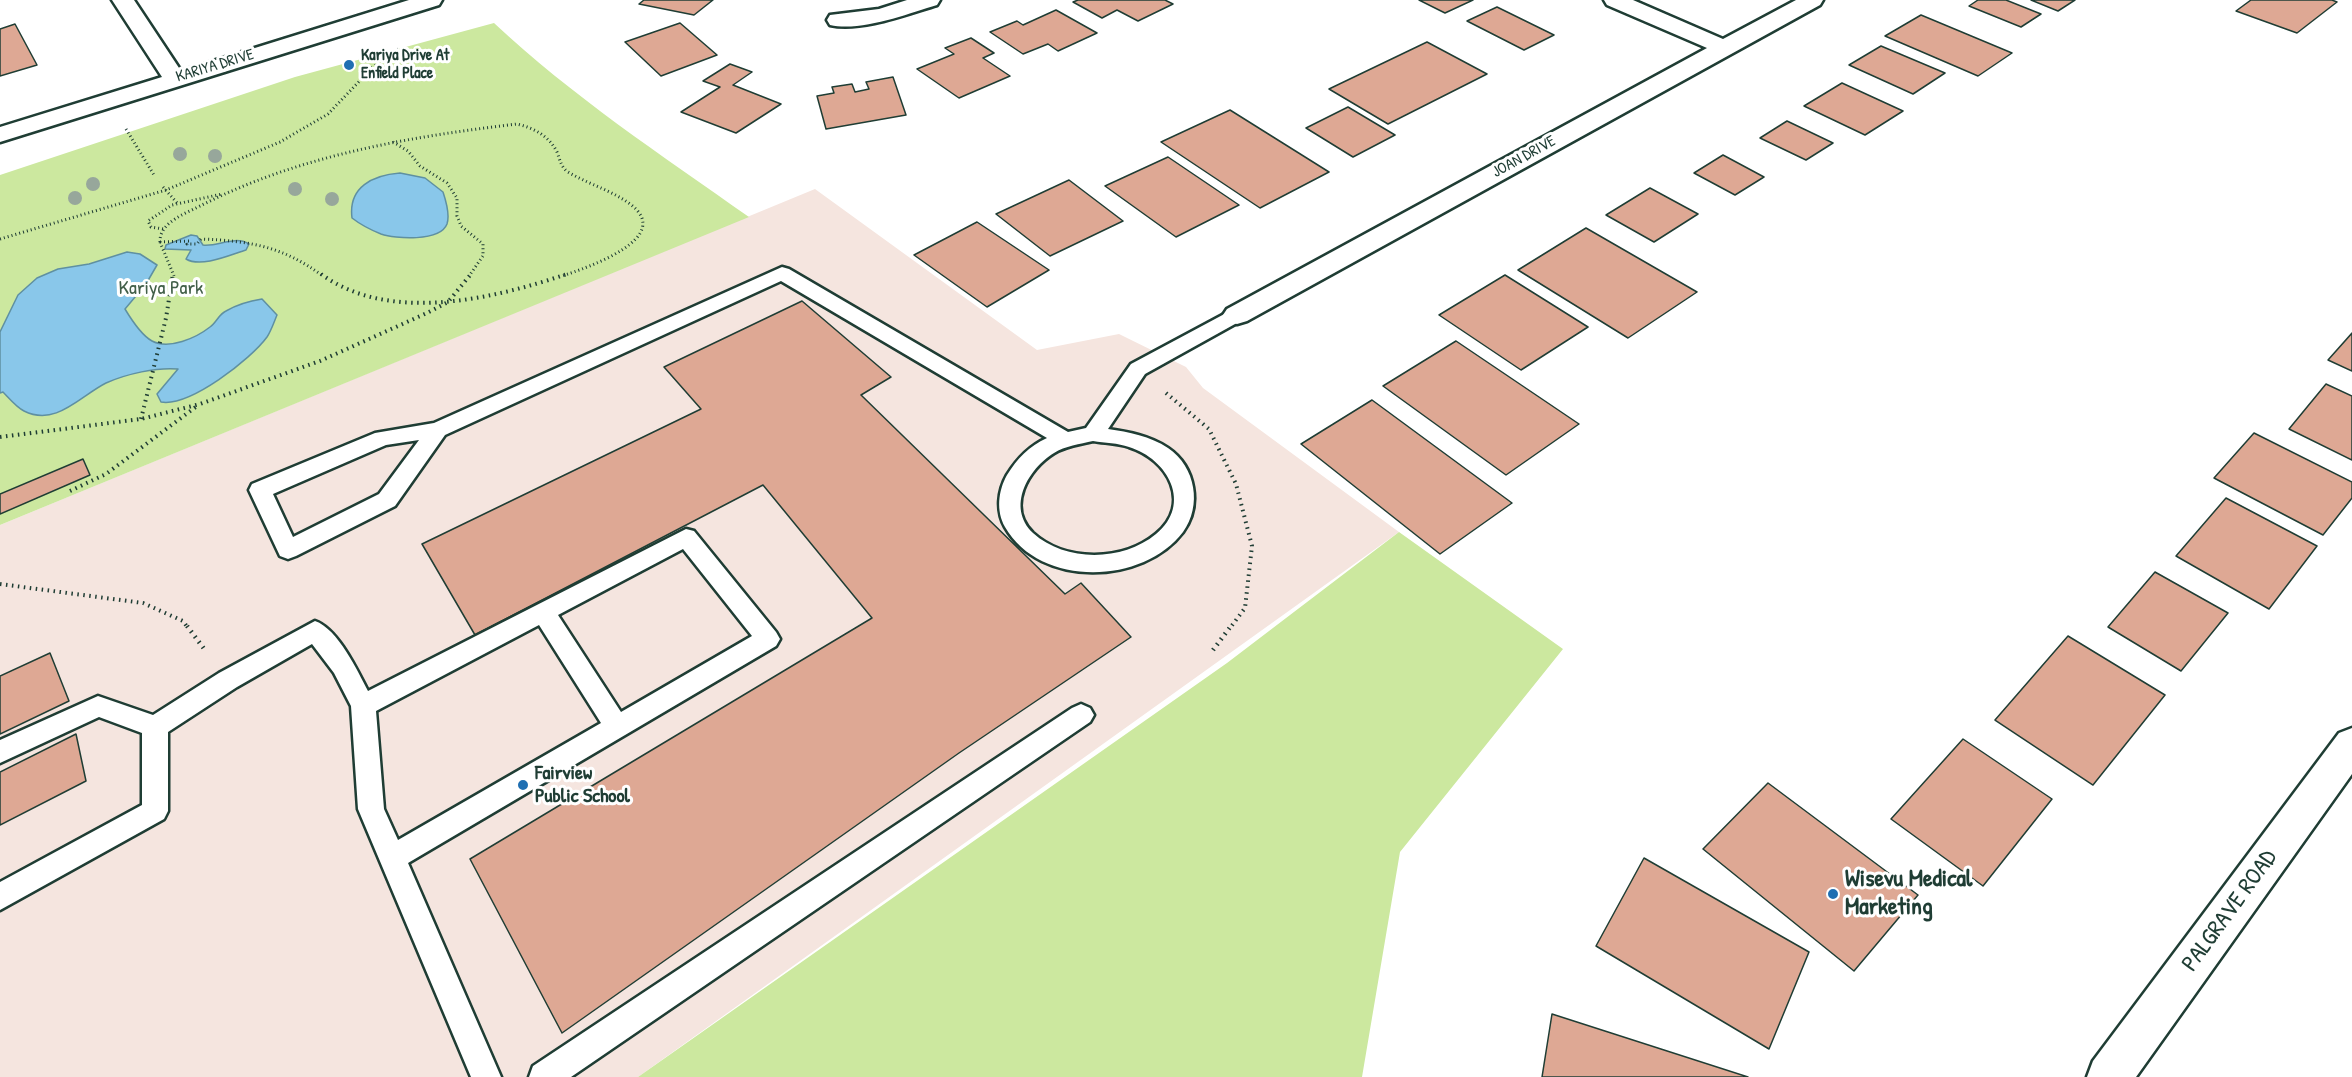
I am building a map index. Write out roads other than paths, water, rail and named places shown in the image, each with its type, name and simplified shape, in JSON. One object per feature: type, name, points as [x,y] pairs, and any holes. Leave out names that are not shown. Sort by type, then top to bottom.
[{"type":"street","points":[[123,0],[176,79]]},
{"type":"street","name":"KARIYA DRIVE","points":[[0,135],[431,0]]},
{"type":"street","points":[[838,20],[881,15],[929,0]]},
{"type":"street","points":[[1614,0],[1722,47]]},
{"type":"street","name":"JOAN DRIVE","points":[[1237,315],[1722,47],[1812,0]]},
{"type":"street","name":"PALGRAVE ROAD","points":[[2109,1077],[2352,744]]},
{"type":"lane","points":[[438,430],[387,500],[288,550],[260,490],[382,438],[438,430],[782,273],[1066,440]]},
{"type":"lane","points":[[1093,434],[1138,369],[1237,315]]},
{"type":"lane","points":[[1093,434],[1114,434],[1154,447],[1169,458],[1179,472],[1185,487],[1185,504],[1180,520],[1169,535],[1147,552],[1118,562],[1086,564],[1057,558],[1032,545],[1016,526],[1009,505],[1012,483],[1025,463],[1046,447],[1066,440],[1093,434]]},
{"type":"lane","points":[[363,706],[686,537],[768,639],[392,858]]},
{"type":"lane","points":[[543,611],[617,727]]},
{"type":"lane","points":[[155,727],[228,680],[315,631],[343,666],[363,706],[371,809],[486,1077]]},
{"type":"lane","points":[[0,752],[98,706],[155,727]]},
{"type":"lane","points":[[544,1077],[1081,715]]},
{"type":"lane","points":[[0,897],[155,811],[155,727]]},
{"type":"water","points":[[400,173],[425,178],[443,192],[448,216],[443,230],[417,238],[388,236],[352,218],[354,198],[364,185],[390,174]]},
{"type":"water","points":[[191,235],[197,236],[203,245],[232,241],[249,244],[246,250],[216,260],[199,262],[186,259],[191,250],[165,249],[166,245]]},
{"type":"water","points":[[127,252],[140,254],[157,265],[146,284],[125,309],[140,331],[152,341],[166,344],[190,339],[210,327],[221,314],[235,306],[262,299],[277,315],[268,335],[248,357],[219,380],[188,397],[173,402],[161,402],[157,394],[178,369],[151,370],[114,380],[67,408],[47,415],[36,415],[24,411],[3,392],[0,393],[0,332],[18,295],[37,278],[58,269],[89,264]]},
{"type":"place","name":"Kariya Drive At Enfield Place","points":[[349,65]]},
{"type":"place","name":"Fairview Public School","points":[[523,785]]},
{"type":"place","name":"Wisevu Medical Marketing","points":[[1833,894]]},
{"type":"park label","name":"Kariya Park","points":[[161,289]]}]
